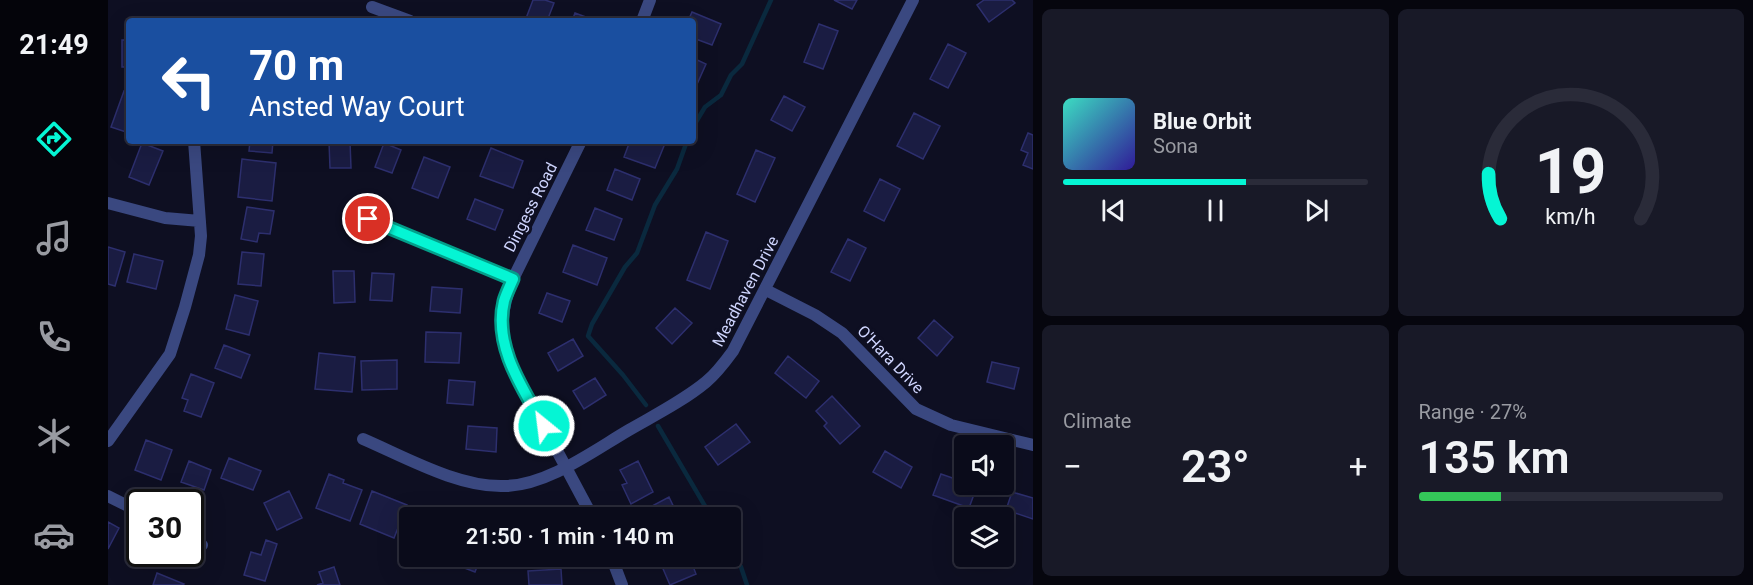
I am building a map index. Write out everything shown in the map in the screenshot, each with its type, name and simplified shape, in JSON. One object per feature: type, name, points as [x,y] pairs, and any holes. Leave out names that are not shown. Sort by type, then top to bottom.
[{"type":"street","points":[[643,18],[650,0]]},
{"type":"street","name":"Meadhaven Drive","points":[[363,439],[444,473],[487,485],[524,484],[566,467],[687,397],[708,380],[733,351],[913,0]]},
{"type":"street","points":[[372,7],[402,18]]},
{"type":"street","points":[[108,441],[170,354],[177,338],[199,255],[201,236],[194,144]]},
{"type":"street","name":"Dingess Road","points":[[580,144],[504,301],[503,336],[508,359],[587,507]]},
{"type":"street","points":[[108,203],[165,218],[200,221]]},
{"type":"street","points":[[368,219],[513,279]]},
{"type":"street","name":"O'Hara Drive","points":[[766,290],[815,315],[842,333],[916,409],[951,425],[1033,445]]},
{"type":"street","points":[[108,495],[126,505]]},
{"type":"street","points":[[615,567],[622,585]]},
{"type":"building","points":[[533,0],[554,3],[548,18],[526,18]]},
{"type":"building","points":[[834,0],[857,0],[852,9]]},
{"type":"building","points":[[984,0],[1012,0],[1015,3],[989,22],[977,5]]},
{"type":"building","points":[[692,12],[721,24],[712,45],[696,39],[696,18],[689,18]]},
{"type":"building","points":[[575,13],[589,18],[573,18]]},
{"type":"building","points":[[819,24],[838,31],[823,69],[804,62]]},
{"type":"building","points":[[122,40],[126,40],[126,67],[122,67]]},
{"type":"building","points":[[948,44],[966,53],[948,88],[930,79]]},
{"type":"building","points":[[696,59],[706,64],[696,86]]},
{"type":"building","points":[[124,91],[126,92],[126,132],[111,127]]},
{"type":"building","points":[[784,96],[805,107],[792,131],[771,120]]},
{"type":"building","points":[[914,113],[940,126],[923,159],[897,146]]},
{"type":"building","points":[[1028,133],[1033,135],[1033,169],[1023,165],[1028,153],[1021,150]]},
{"type":"building","points":[[142,144],[163,151],[149,185],[129,177]]},
{"type":"building","points":[[250,144],[273,144],[272,153],[249,151]]},
{"type":"building","points":[[329,144],[350,144],[351,168],[330,168]]},
{"type":"building","points":[[384,144],[401,150],[392,173],[375,167]]},
{"type":"building","points":[[629,144],[665,144],[655,168],[624,157]]},
{"type":"building","points":[[491,148],[523,161],[513,188],[480,176]]},
{"type":"building","points":[[756,150],[775,158],[755,202],[737,194]]},
{"type":"building","points":[[424,157],[450,167],[438,198],[412,188]]},
{"type":"building","points":[[242,159],[276,163],[272,201],[238,197]]},
{"type":"building","points":[[615,169],[640,179],[632,200],[607,190]]},
{"type":"building","points":[[880,179],[900,189],[884,221],[864,211]]},
{"type":"building","points":[[475,199],[503,210],[495,230],[467,219]]},
{"type":"building","points":[[247,207],[274,211],[270,234],[259,233],[257,242],[241,239]]},
{"type":"building","points":[[595,208],[622,219],[614,240],[586,230]]},
{"type":"building","points":[[706,232],[728,241],[710,289],[687,280]]},
{"type":"building","points":[[848,239],[866,248],[850,281],[831,272]]},
{"type":"building","points":[[573,245],[607,258],[597,285],[563,272]]},
{"type":"building","points":[[108,247],[125,252],[115,286],[108,284]]},
{"type":"building","points":[[242,252],[264,254],[261,286],[238,284]]},
{"type":"building","points":[[134,254],[163,261],[156,289],[127,282]]},
{"type":"building","points":[[333,271],[354,271],[355,302],[334,303]]},
{"type":"building","points":[[372,273],[394,274],[392,301],[370,300]]},
{"type":"building","points":[[432,287],[462,289],[460,313],[430,311]]},
{"type":"building","points":[[547,293],[570,301],[562,322],[539,313]]},
{"type":"building","points":[[235,295],[258,301],[249,335],[226,329]]},
{"type":"building","points":[[675,308],[692,323],[672,344],[656,328]]},
{"type":"building","points":[[934,320],[953,337],[937,356],[918,338]]},
{"type":"building","points":[[426,332],[461,333],[459,363],[425,362]]},
{"type":"building","points":[[573,339],[583,356],[558,371],[548,353]]},
{"type":"building","points":[[224,345],[250,355],[241,378],[215,368]]},
{"type":"building","points":[[319,353],[355,357],[352,392],[315,389]]},
{"type":"building","points":[[788,356],[819,381],[806,398],[775,373]]},
{"type":"building","points":[[397,360],[397,389],[362,390],[361,361]]},
{"type":"building","points":[[992,362],[1019,368],[1014,389],[987,382]]},
{"type":"building","points":[[191,374],[214,383],[201,417],[184,411],[188,400],[182,398]]},
{"type":"building","points":[[595,378],[606,395],[584,409],[573,391]]},
{"type":"building","points":[[449,380],[475,382],[473,405],[447,403]]},
{"type":"building","points":[[832,396],[860,426],[840,444],[824,426],[827,423],[816,411]]},
{"type":"building","points":[[736,424],[750,442],[718,465],[705,447]]},
{"type":"building","points":[[468,426],[497,428],[496,452],[466,449]]},
{"type":"building","points":[[146,440],[172,450],[161,480],[135,470]]},
{"type":"building","points":[[885,451],[912,467],[901,488],[873,472]]},
{"type":"building","points":[[229,458],[261,471],[253,490],[221,478]]},
{"type":"building","points":[[189,461],[211,470],[204,490],[181,482]]},
{"type":"building","points":[[638,461],[653,492],[631,504],[622,485],[627,483],[620,470]]},
{"type":"building","points":[[329,474],[344,480],[343,483],[362,490],[350,521],[316,508]]},
{"type":"building","points":[[941,474],[954,479],[954,495],[974,495],[969,507],[966,507],[933,495]]},
{"type":"building","points":[[289,491],[302,518],[277,530],[264,503]]},
{"type":"building","points":[[372,491],[407,505],[399,507],[399,525],[394,538],[360,524]]},
{"type":"building","points":[[1014,493],[1033,498],[1033,519],[1014,513],[1014,507],[1007,507]]},
{"type":"building","points":[[669,497],[674,507],[650,507]]},
{"type":"building","points":[[108,522],[119,528],[108,549]]},
{"type":"building","points":[[266,540],[277,544],[265,581],[244,575],[251,552],[261,555]]},
{"type":"building","points":[[334,567],[340,585],[317,585],[323,583],[319,572]]},
{"type":"building","points":[[462,567],[477,567],[475,572]]},
{"type":"building","points":[[662,567],[693,567],[696,574],[670,585]]},
{"type":"building","points":[[561,569],[562,585],[529,585],[528,571]]},
{"type":"building","points":[[157,573],[184,584],[153,585]]},
{"type":"waterway","points":[[696,122],[705,107],[721,95],[731,75],[742,64],[771,0]]},
{"type":"waterway","points":[[646,405],[588,336],[592,324],[625,267],[637,253],[655,205],[677,169],[686,144]]},
{"type":"waterway","points":[[658,426],[706,507]]},
{"type":"waterway","points":[[741,567],[747,585]]},
{"type":"route","points":[[368,219],[513,279],[504,301],[503,336],[508,359],[544,426]]}]
